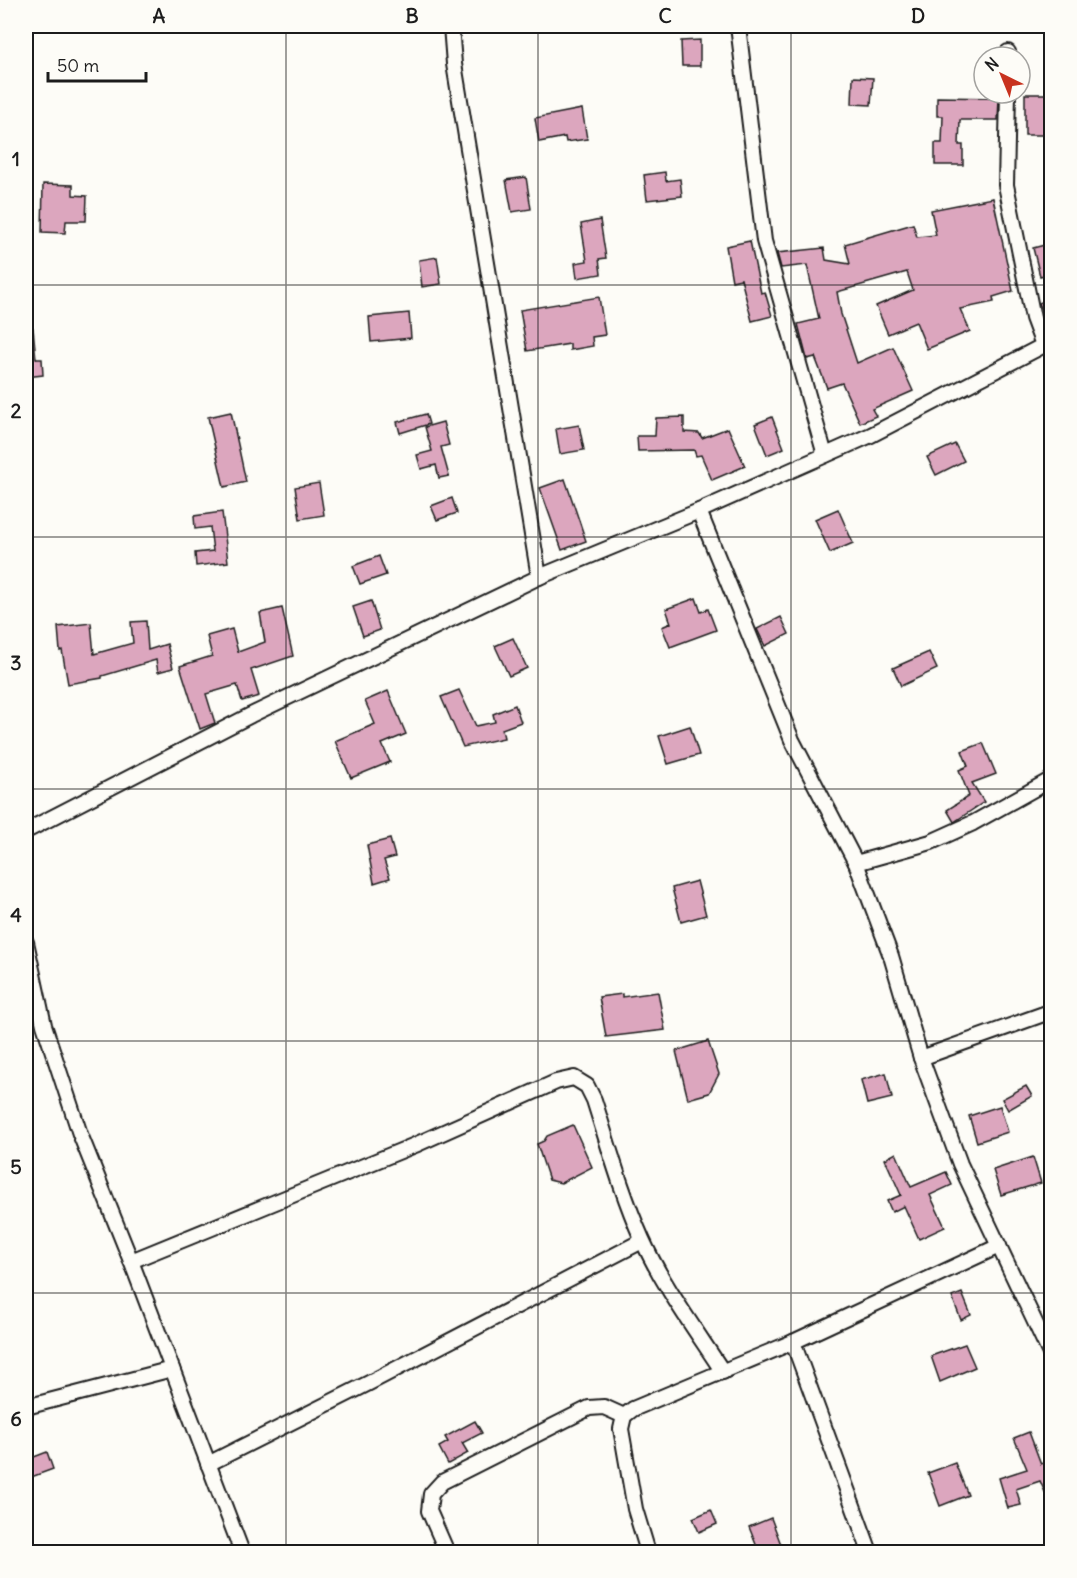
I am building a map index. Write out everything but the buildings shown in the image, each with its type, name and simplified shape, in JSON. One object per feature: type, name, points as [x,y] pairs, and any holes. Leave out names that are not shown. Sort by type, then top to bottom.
[{"type":"street","points":[[451,26],[456,76],[539,577]]},
{"type":"street","points":[[738,26],[764,241],[825,455]]},
{"type":"street","points":[[26,831],[251,715],[539,577],[699,511],[871,435],[1047,343],[1033,318],[1006,185],[1008,105]]},
{"type":"street","points":[[699,511],[792,740],[856,863],[891,956],[921,1058],[960,1164],[1052,1358]]},
{"type":"street","points":[[856,863],[931,842],[1052,779]]},
{"type":"street","points":[[26,942],[44,1025],[80,1134],[242,1552]]},
{"type":"street","points":[[921,1058],[1052,1011]]},
{"type":"street","points":[[131,1261],[415,1145],[556,1082],[574,1078],[587,1086],[594,1100],[627,1204],[642,1241],[671,1293],[723,1372]]},
{"type":"street","points":[[208,1464],[642,1241]]},
{"type":"street","points":[[648,1552],[635,1509],[621,1429],[624,1416],[633,1409],[793,1342],[999,1246]]},
{"type":"street","points":[[793,1342],[870,1552]]},
{"type":"street","points":[[26,1407],[172,1369]]},
{"type":"street","points":[[447,1552],[429,1511],[431,1494],[442,1482],[589,1408],[604,1407],[624,1416]]}]
